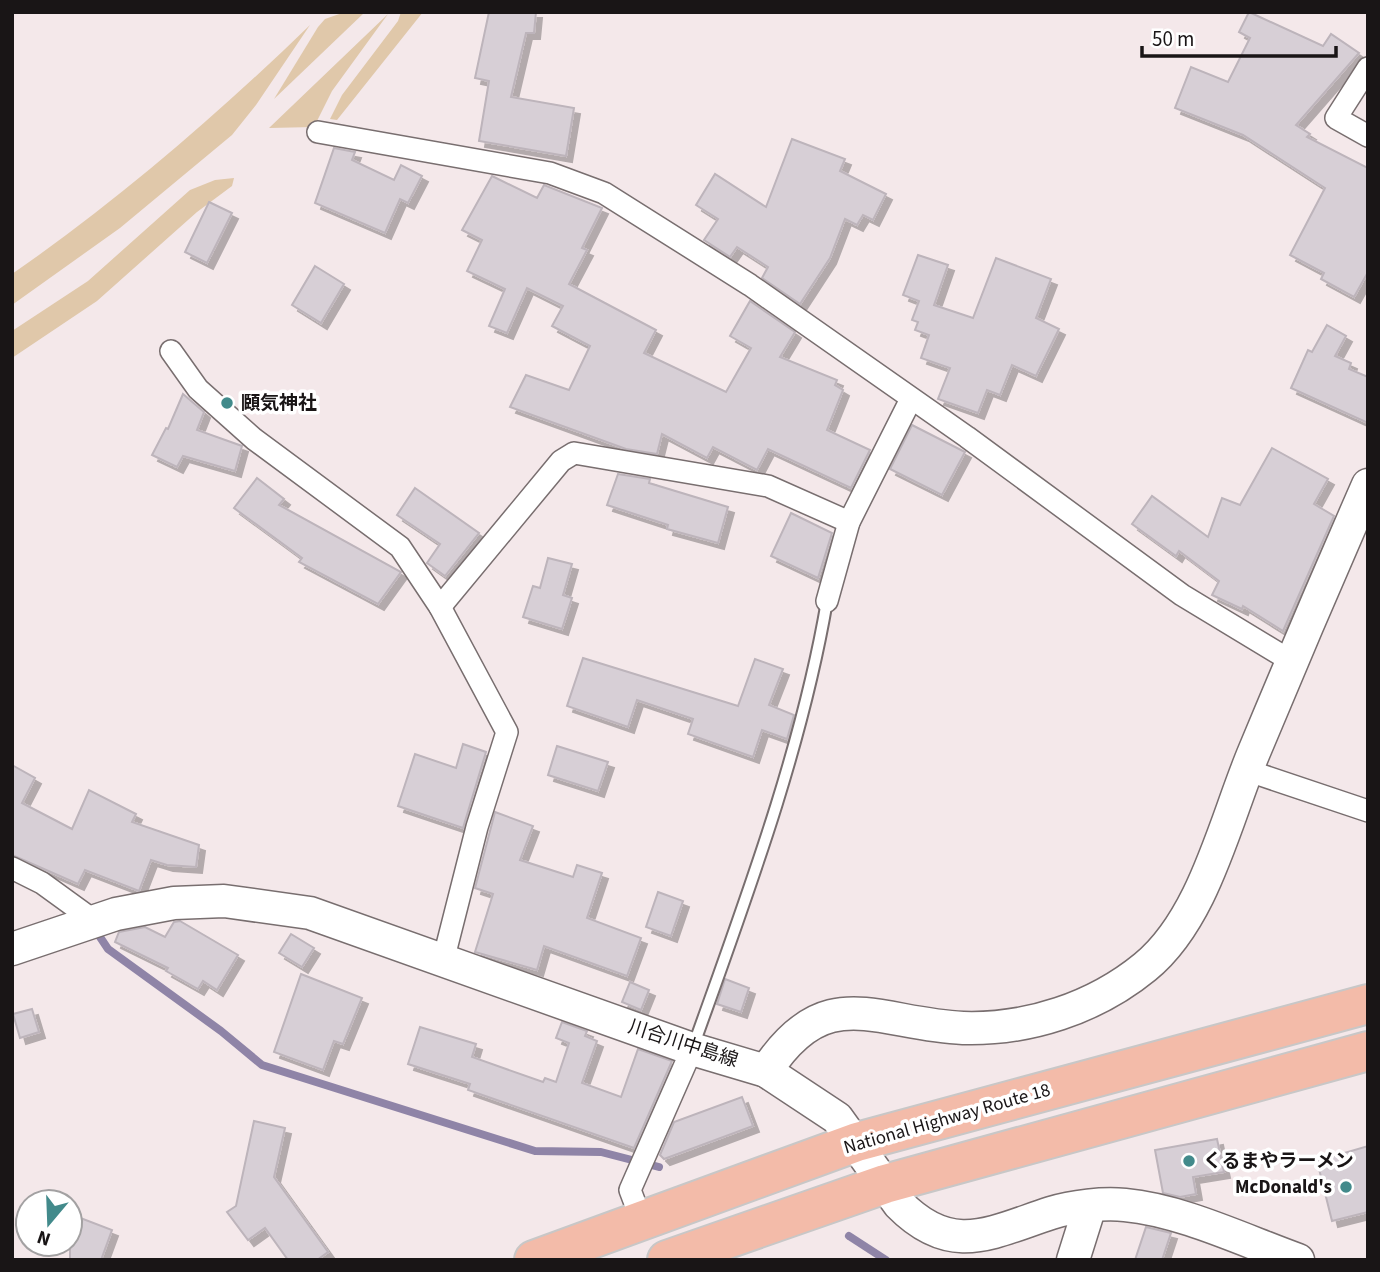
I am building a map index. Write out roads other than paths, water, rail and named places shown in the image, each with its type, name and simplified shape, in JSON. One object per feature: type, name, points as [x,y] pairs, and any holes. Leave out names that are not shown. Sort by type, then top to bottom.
[{"type":"highway","name":"National Highway Route 18","points":[[534,1260],[857,1142],[1368,1004]]},
{"type":"highway","points":[[687,1256],[885,1184],[1368,1051]]},
{"type":"main road","points":[[765,1071],[782,1046],[799,1029],[820,1018],[845,1014],[962,1028],[1000,1027],[1033,1022],[1081,1005],[1119,986],[1169,943],[1188,913],[1291,661],[1368,485]]},
{"type":"main road","name":"川合川中島線","points":[[12,949],[93,920],[174,904],[224,901],[310,913],[692,1049],[765,1071],[837,1118],[900,1204],[925,1225],[970,1237],[988,1236],[1054,1212],[1090,1206],[1123,1205],[1154,1209],[1298,1260]]},
{"type":"main road","points":[[1073,1260],[1090,1206]]},
{"type":"street","points":[[1368,68],[1336,118],[1368,136]]},
{"type":"street","points":[[318,132],[550,173],[604,193],[750,285],[1182,595],[1291,661]]},
{"type":"street","points":[[172,351],[198,389],[254,439],[400,547],[440,607],[507,732],[477,827],[443,961]]},
{"type":"street","points":[[827,601],[849,522],[911,399]]},
{"type":"street","points":[[440,607],[561,461],[575,453],[768,486],[849,522]]},
{"type":"street","points":[[1246,770],[1368,810]]},
{"type":"street","points":[[12,868],[42,883],[93,920]]},
{"type":"street","points":[[641,1219],[630,1190],[692,1049]]},
{"type":"lane","points":[[692,1049],[756,865],[803,710],[827,601]]},
{"type":"waterway","points":[[100,937],[108,949],[221,1031],[262,1065],[535,1151],[601,1152],[659,1167]]},
{"type":"waterway","points":[[849,1236],[886,1260]]},
{"type":"place","name":"頥気神社","points":[[227,403]]},
{"type":"place","name":"くるまやラーメン","points":[[1189,1161]]},
{"type":"place","name":"McDonald's","points":[[1346,1187]]}]
